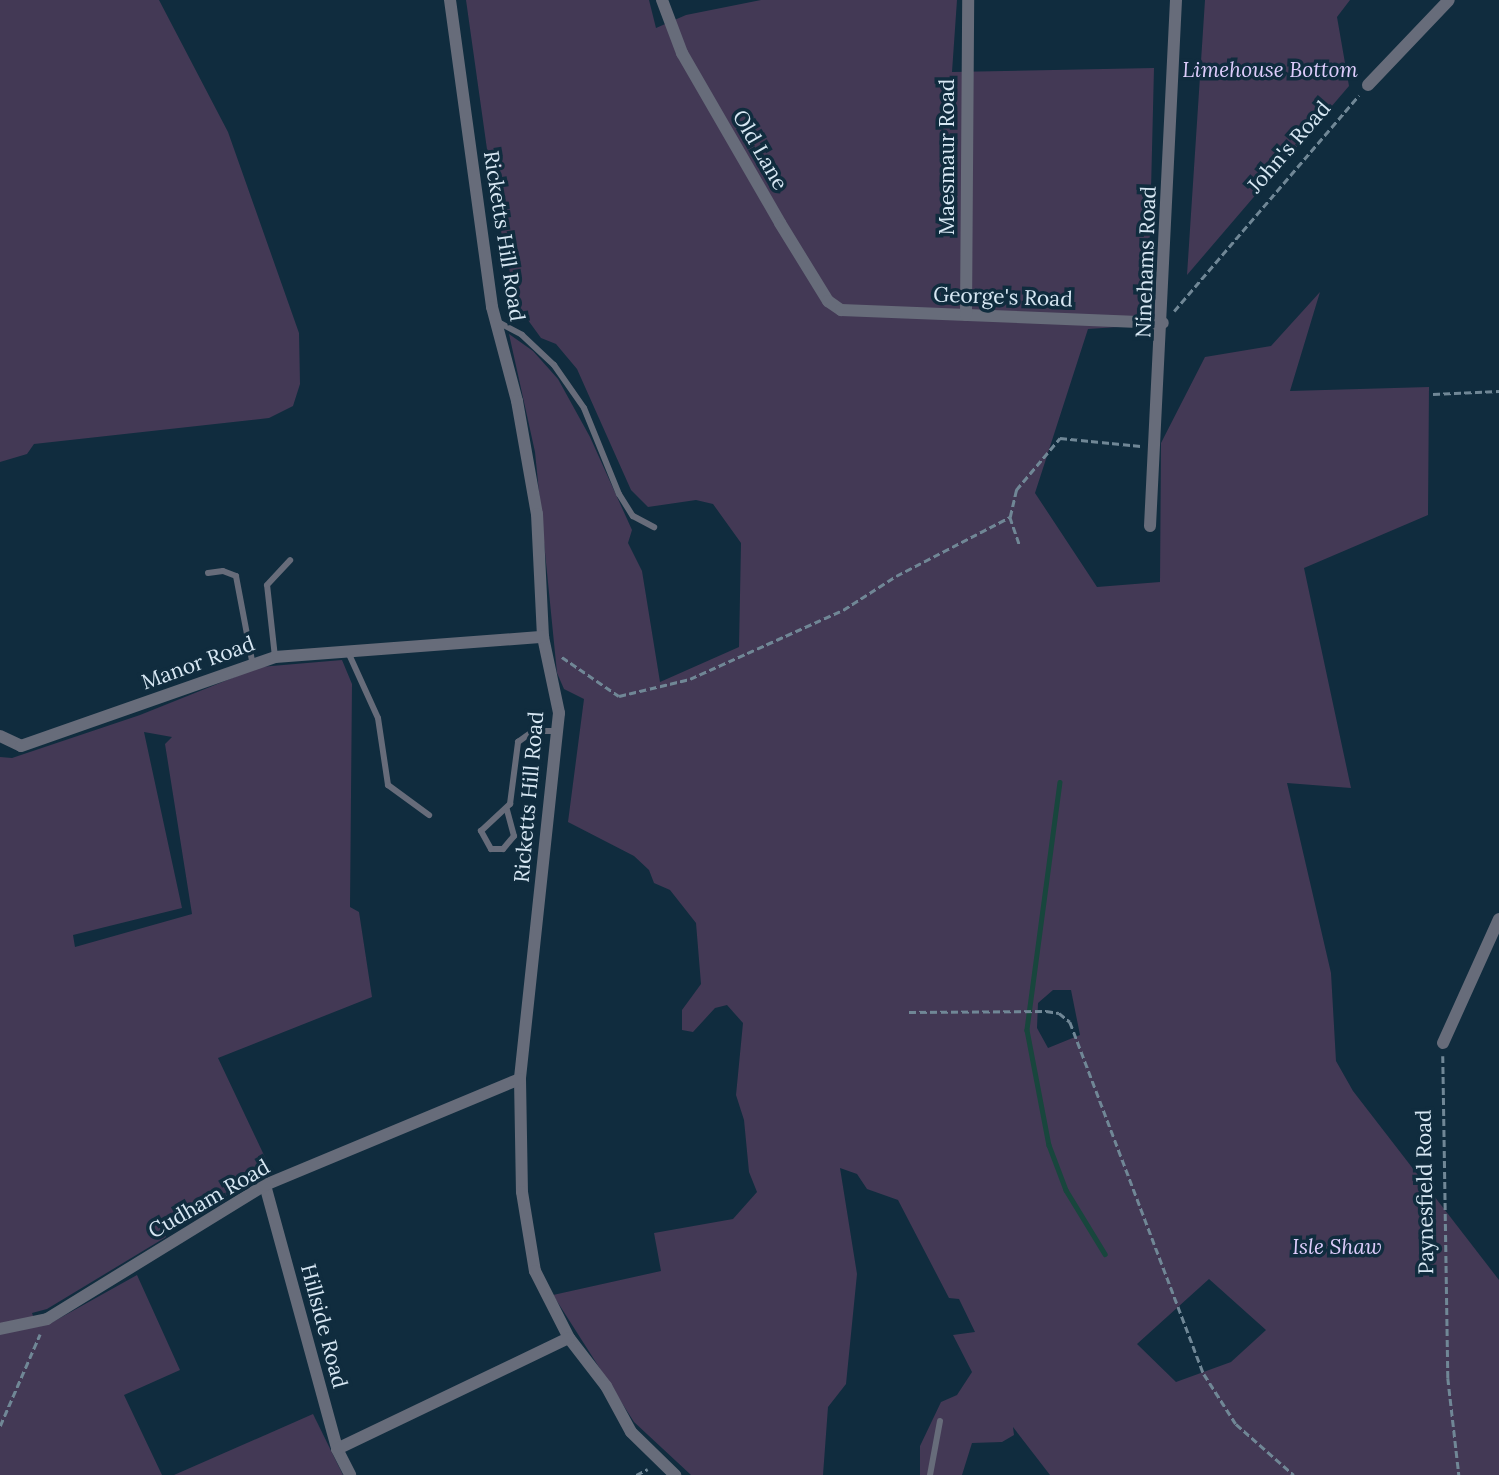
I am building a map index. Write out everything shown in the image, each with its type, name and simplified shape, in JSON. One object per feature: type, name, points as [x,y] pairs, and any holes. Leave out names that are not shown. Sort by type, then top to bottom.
[{"type":"street","name":"Ricketts Hill Road","points":[[450,0],[496,321],[517,401],[537,514],[543,637],[559,713],[520,1079],[522,1192],[536,1271],[569,1338],[606,1386],[631,1433],[675,1475]]},
{"type":"street","name":"Old Lane","points":[[662,0],[682,53],[734,144],[828,301],[841,310]]},
{"type":"street","name":"Maesmaur Road","points":[[966,315],[968,0]]},
{"type":"street","name":"Ninehams Road","points":[[1150,526],[1163,323],[1176,0]]},
{"type":"street","points":[[1368,85],[1449,0]]},
{"type":"street","name":"George's Road","points":[[841,310],[1163,323]]},
{"type":"street","name":"Manor Road","points":[[0,736],[21,746],[252,661],[543,637]]},
{"type":"street","points":[[1443,1043],[1499,919]]},
{"type":"street","name":"Cudham Road","points":[[0,1329],[47,1319],[265,1185],[520,1079]]},
{"type":"street","name":"Hillside Road","points":[[265,1185],[337,1449],[350,1475]]},
{"type":"street","points":[[337,1449],[569,1338]]},
{"type":"lane","points":[[496,321],[522,335],[554,365],[584,408],[619,494],[633,516],[654,527]]},
{"type":"lane","points":[[275,657],[267,585],[290,560]]},
{"type":"lane","points":[[208,573],[223,571],[236,576],[252,661]]},
{"type":"lane","points":[[348,652],[378,718],[388,785],[429,815]]},
{"type":"lane","points":[[507,810],[515,827],[512,841],[503,849],[491,849],[483,841],[482,828],[507,810],[514,787],[518,742],[533,731],[558,731]]},
{"type":"lane","points":[[930,1475],[940,1421]]},
{"type":"path","name":"John's Road","points":[[1163,323],[1368,85]]},
{"type":"path","points":[[1433,394],[1499,391]]},
{"type":"path","points":[[1020,546],[1010,517],[1016,491],[1060,439],[1155,447]]},
{"type":"path","points":[[547,660],[562,657],[619,696],[690,679],[843,610],[896,576],[1010,517]]},
{"type":"path","points":[[909,1012],[1046,1011],[1059,1013],[1070,1022],[1204,1374],[1236,1424],[1294,1475]]},
{"type":"path","name":"Paynesfield Road","points":[[1443,1043],[1448,1378],[1459,1475]]},
{"type":"path","points":[[0,1426],[47,1319]]},
{"type":"green space","points":[[0,0],[159,0],[228,132],[299,333],[300,384],[293,406],[269,418],[34,444],[27,454],[0,462]]},
{"type":"green space","name":"Isle Shaw","points":[[466,0],[649,0],[656,28],[686,15],[761,0],[957,0],[952,72],[1154,68],[1149,272],[1162,324],[1088,329],[1035,493],[1097,587],[1160,582],[1161,443],[1205,357],[1271,346],[1320,292],[1290,391],[1429,387],[1428,515],[1304,568],[1351,788],[1287,783],[1331,973],[1336,1061],[1353,1091],[1499,1280],[1499,1475],[1050,1475],[1013,1427],[1014,1435],[1002,1442],[972,1443],[962,1475],[920,1475],[920,1446],[941,1402],[957,1395],[972,1372],[953,1335],[975,1332],[959,1299],[949,1298],[898,1200],[867,1189],[857,1174],[840,1168],[857,1274],[846,1384],[828,1407],[823,1475],[691,1475],[634,1422],[553,1295],[661,1271],[654,1233],[733,1219],[757,1192],[749,1172],[744,1120],[736,1095],[743,1023],[727,1005],[715,1008],[693,1032],[682,1030],[682,1010],[701,984],[696,923],[670,890],[654,883],[649,870],[634,856],[568,822],[584,699],[564,689],[557,673],[535,452],[509,334],[533,351],[558,379],[590,437],[632,530],[628,543],[642,571],[660,682],[739,647],[741,543],[713,504],[696,500],[648,507],[631,490],[577,369],[556,344],[541,338],[517,305],[494,199]],"holes":[[[1053,990],[1071,990],[1080,1035],[1048,1048],[1037,1028],[1038,1003]],[[1209,1279],[1266,1330],[1231,1362],[1176,1382],[1137,1344]]]},
{"type":"green space","name":"Limehouse Bottom","points":[[1205,0],[1350,0],[1337,17],[1349,86],[1187,275]]},
{"type":"green space","points":[[342,660],[352,684],[350,907],[359,912],[372,997],[218,1058],[272,1172],[162,1230],[166,1237],[47,1309],[32,1313],[37,1327],[51,1323],[137,1275],[180,1370],[124,1395],[162,1475],[0,1475],[0,757],[12,758],[140,715],[260,667]],"holes":[[[144,732],[172,737],[165,744],[192,914],[75,947],[73,935],[182,908]]]},
{"type":"green space","points":[[313,1414],[343,1475],[174,1475]]},
{"type":"waterway","points":[[1060,782],[1027,1030],[1049,1145],[1066,1190],[1105,1254]]}]
